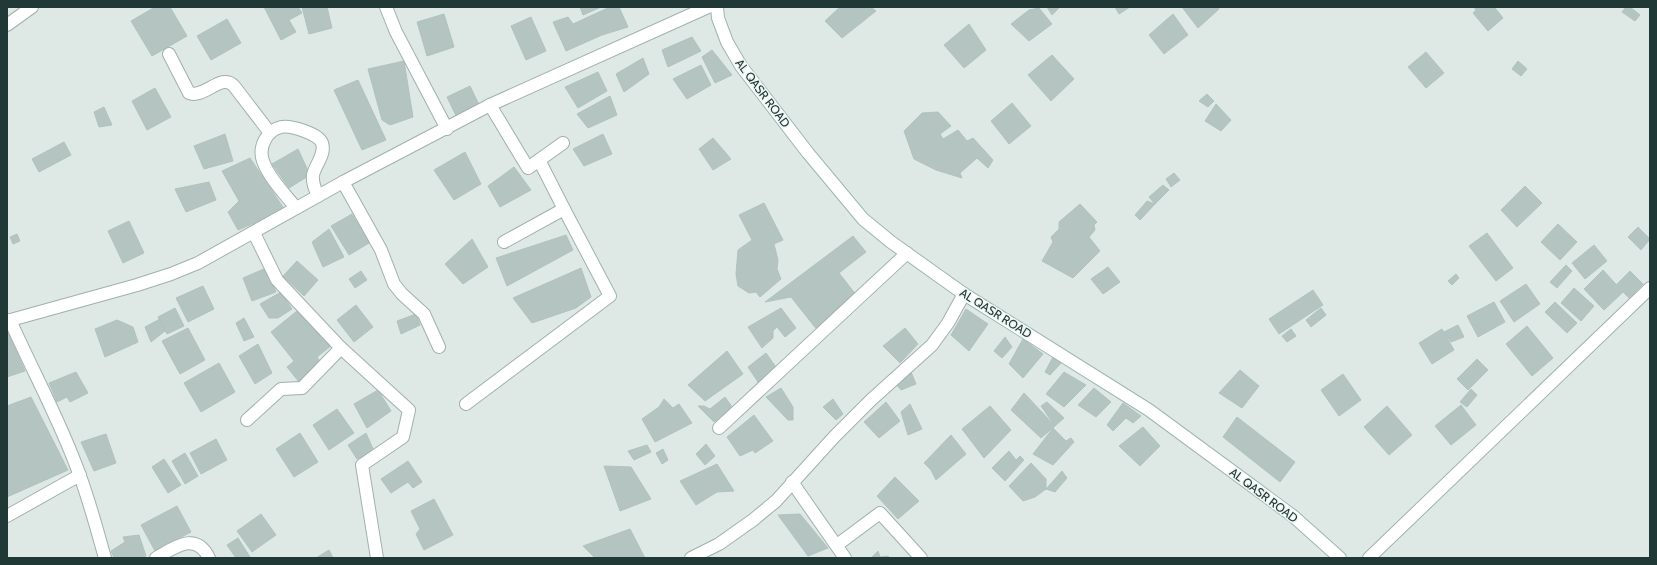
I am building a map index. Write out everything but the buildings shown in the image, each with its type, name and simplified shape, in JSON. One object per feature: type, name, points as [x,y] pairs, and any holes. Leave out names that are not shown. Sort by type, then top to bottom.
[{"type":"street","points":[[7,25],[32,7]]},
{"type":"street","points":[[386,7],[396,32],[447,129]]},
{"type":"street","points":[[105,558],[94,516],[80,475],[57,420],[8,320],[171,274],[198,263],[343,182],[447,129],[490,105],[708,7]]},
{"type":"street","name":"AL QASR ROAD","points":[[717,7],[718,18],[727,42],[741,66],[793,135],[863,219],[964,294],[1149,410],[1293,516],[1340,558]]},
{"type":"street","points":[[169,54],[189,93],[197,95],[223,82],[229,82],[234,86],[270,133]]},
{"type":"street","points":[[490,105],[528,168],[563,143]]},
{"type":"street","points":[[296,208],[268,172],[262,160],[263,143],[270,133],[280,127],[290,127],[315,136],[321,140],[323,150],[313,175],[313,181],[318,196]]},
{"type":"street","points":[[466,404],[610,296],[539,160]]},
{"type":"street","points":[[343,182],[381,250],[394,284],[402,294],[424,314],[439,347]]},
{"type":"street","points":[[504,242],[564,209]]},
{"type":"street","points":[[254,233],[277,280],[341,348],[409,410],[403,437],[362,465],[377,558]]},
{"type":"street","points":[[719,428],[907,253]]},
{"type":"street","points":[[1369,558],[1650,288]]},
{"type":"street","points":[[691,558],[711,553],[719,544],[753,520],[776,501],[792,482],[871,400],[932,344],[948,323],[964,294]]},
{"type":"street","points":[[247,420],[281,389],[302,388],[341,348]]},
{"type":"street","points":[[7,516],[80,475]]},
{"type":"street","points":[[792,482],[845,558]]},
{"type":"street","points":[[837,545],[880,513],[921,558]]},
{"type":"street","points":[[156,558],[174,548],[188,543],[197,543],[205,550],[208,558]]}]
